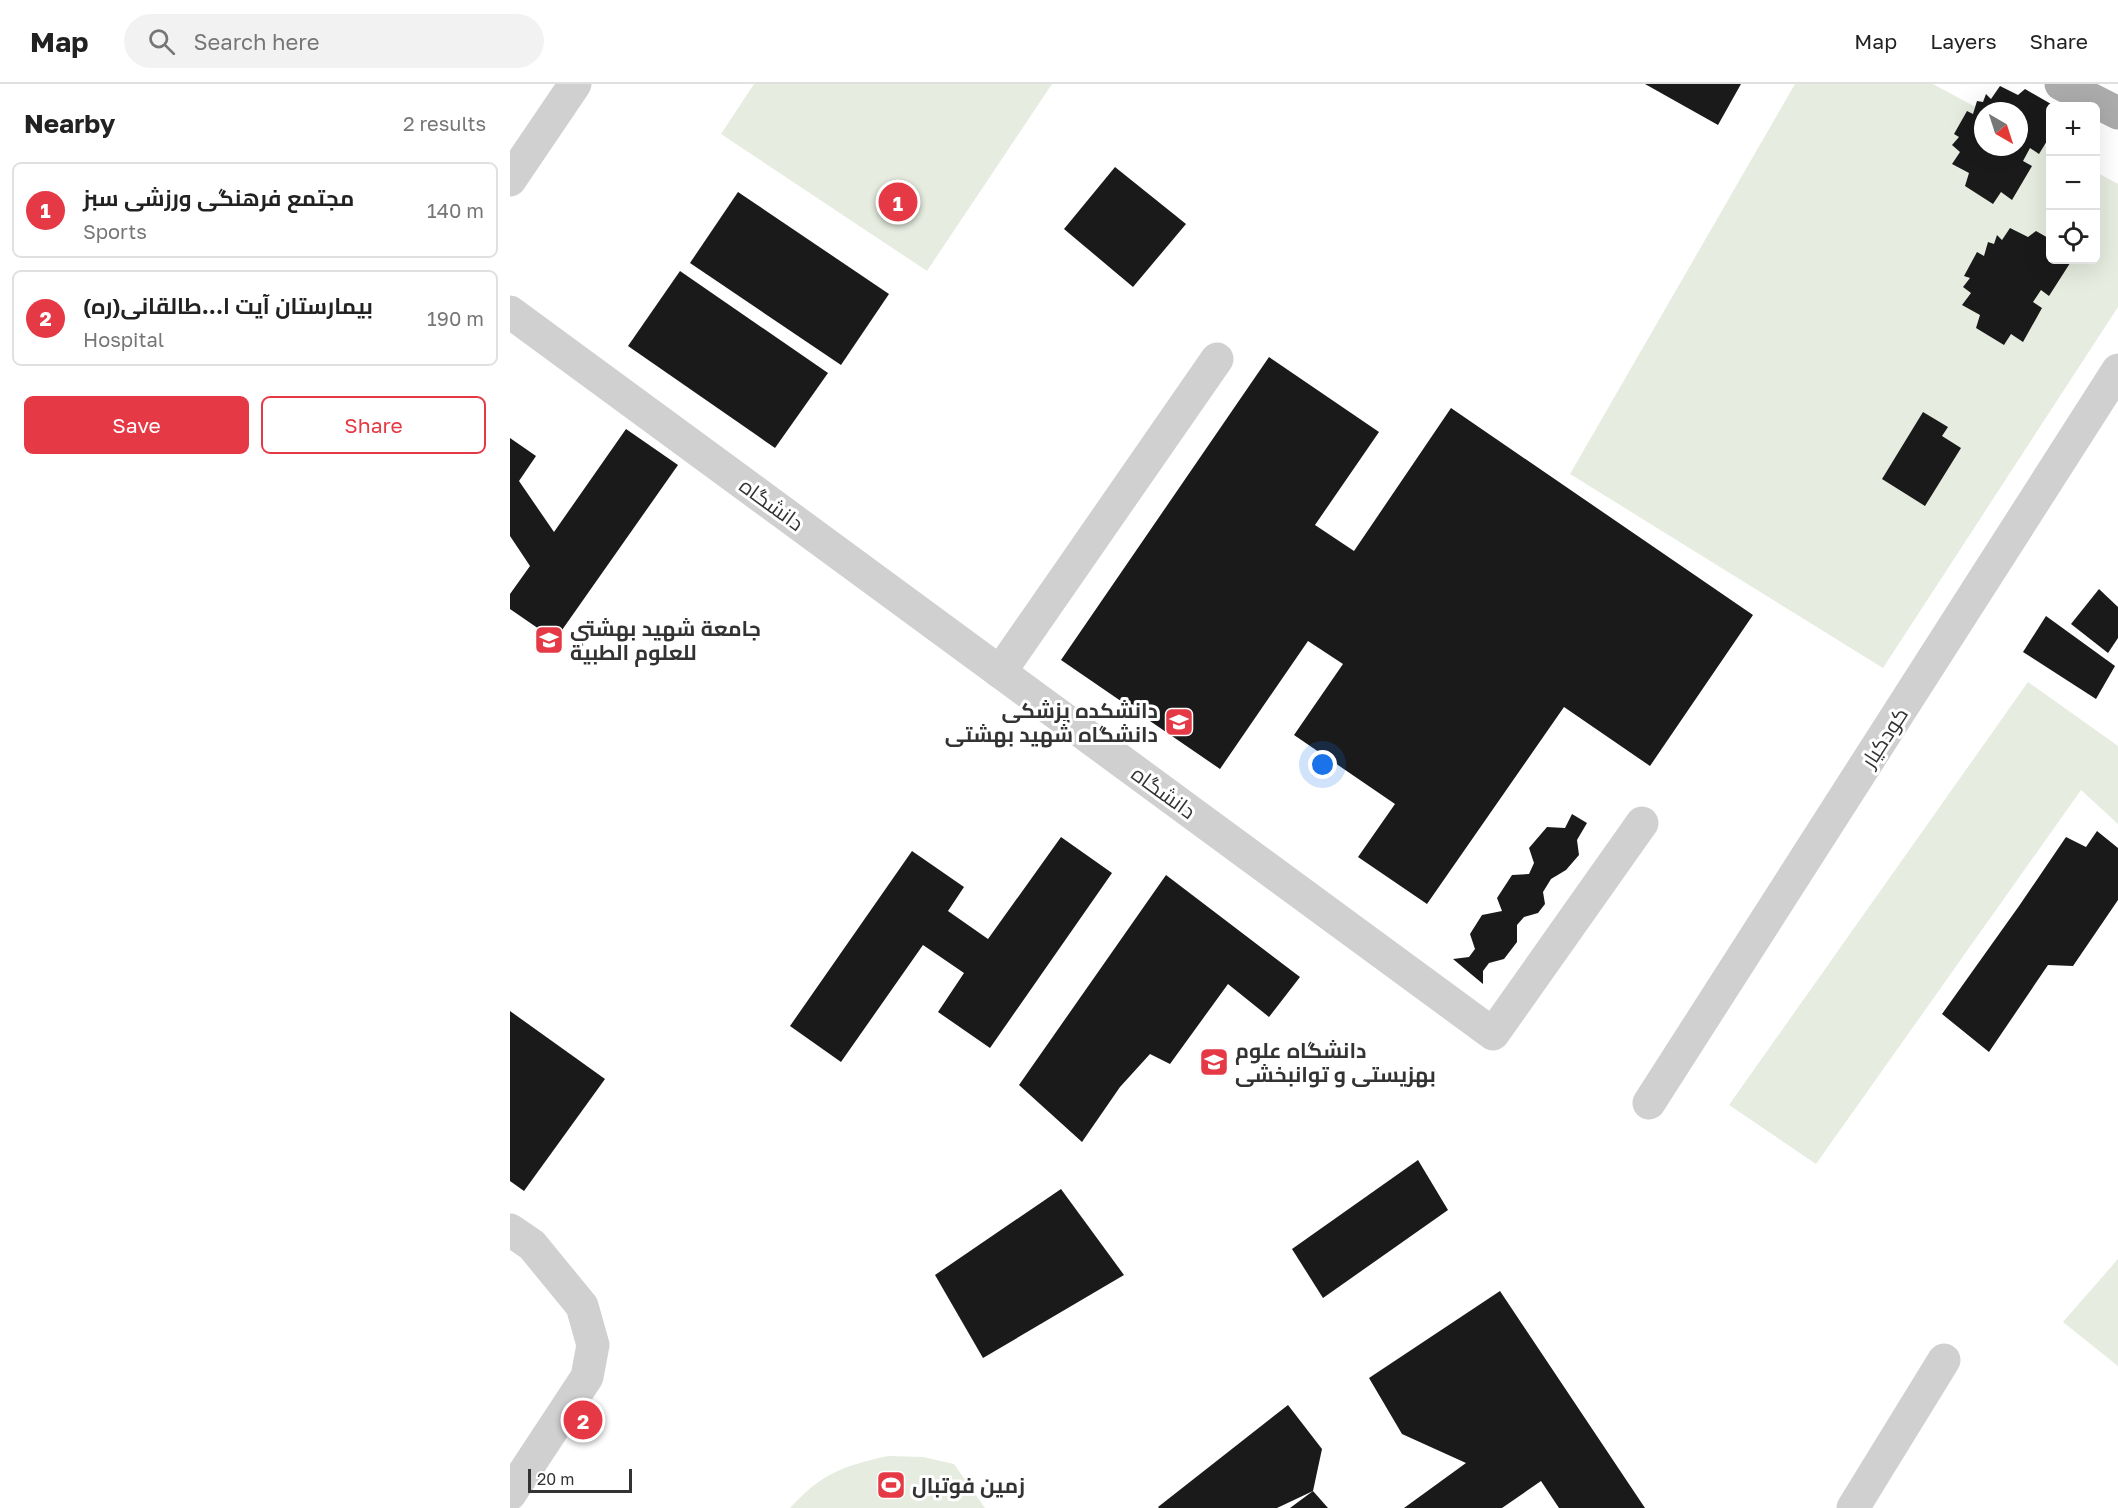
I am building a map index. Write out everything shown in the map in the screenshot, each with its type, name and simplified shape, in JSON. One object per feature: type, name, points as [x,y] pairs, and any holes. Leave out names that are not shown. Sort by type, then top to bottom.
[{"type":"main road","points":[[2061,84],[2118,113]]},
{"type":"street","points":[[510,180],[575,84]]},
{"type":"street","name":"دانشگاه","points":[[510,312],[1493,1034],[1642,823]]},
{"type":"street","points":[[1000,672],[1217,359]]},
{"type":"street","name":"کودکیار","points":[[1649,1103],[2118,370]]},
{"type":"street","points":[[510,1230],[532,1245],[582,1306],[593,1345],[587,1377],[510,1494]]},
{"type":"street","points":[[1852,1508],[1944,1360]]},
{"type":"shaded area","points":[[754,84],[1052,84],[927,271],[721,134]]},
{"type":"shaded area","points":[[1795,84],[1933,84],[1974,106],[1974,156],[2028,156],[2028,136],[2046,146],[2046,264],[2100,264],[2100,174],[2118,184],[2118,307],[1883,668],[1570,474]]},
{"type":"shaded area","points":[[2028,682],[2118,746],[2118,824],[2081,790],[1816,1164],[1729,1105]]},
{"type":"shaded area","points":[[2118,1259],[2118,1366],[2063,1322]]},
{"type":"shaded area","name":"زمین فوتبال","points":[[888,1456],[923,1457],[954,1464],[985,1508],[790,1508],[812,1487],[834,1473],[858,1463]]},
{"type":"building","points":[[1645,84],[1741,84],[1718,125]]},
{"type":"building","points":[[2000,86],[2018,95],[2025,89],[2048,102],[2046,143],[2039,154],[2030,148],[2028,152],[2028,102],[1983,102],[1986,94],[1991,99]]},
{"type":"building","points":[[1967,111],[1973,114],[1974,111],[1974,156],[2026,156],[2023,161],[2032,166],[2012,200],[2001,192],[1993,204],[1965,186],[1969,173],[1952,164],[1960,152],[1952,145],[1959,137],[1954,134]]},
{"type":"building","points":[[1115,167],[1186,224],[1133,287],[1064,229]]},
{"type":"building","points":[[738,192],[889,294],[841,365],[690,263]]},
{"type":"building","points":[[2010,228],[2028,237],[2036,231],[2046,237],[2046,264],[2069,264],[2049,296],[2041,290],[2033,302],[2042,308],[2023,342],[2011,334],[2004,345],[1976,328],[1980,315],[1962,305],[1971,293],[1963,287],[1970,278],[1964,276],[1977,252],[1984,256],[1988,242],[1994,244],[1997,235],[2002,240]]},
{"type":"building","points":[[680,271],[828,373],[775,448],[628,346]]},
{"type":"building","points":[[1269,357],[1379,432],[1315,525],[1354,551],[1451,408],[1753,615],[1650,766],[1564,707],[1427,904],[1358,857],[1395,804],[1294,735],[1343,664],[1308,641],[1220,769],[1061,660]]},
{"type":"building","points":[[1923,412],[1948,427],[1942,436],[1961,448],[1925,506],[1882,479]]},
{"type":"building","points":[[626,429],[678,465],[555,640],[510,609],[510,594],[530,566],[510,536],[510,438],[536,456],[519,481],[554,532]]},
{"type":"building","points":[[2099,589],[2118,607],[2118,638],[2108,653],[2071,624]]},
{"type":"building","points":[[2046,616],[2115,666],[2096,699],[2023,652]]},
{"type":"building","points":[[1572,814],[1587,823],[1577,840],[1579,855],[1566,870],[1551,879],[1543,892],[1545,904],[1538,913],[1524,917],[1517,925],[1517,942],[1504,959],[1489,963],[1483,971],[1483,984],[1453,959],[1469,957],[1475,949],[1470,934],[1482,915],[1502,911],[1497,898],[1512,875],[1529,874],[1534,863],[1529,848],[1547,827],[1565,828]]},
{"type":"building","points":[[2097,831],[2118,848],[2118,900],[2073,966],[2048,965],[1989,1052],[1942,1014],[2066,837],[2086,847]]},
{"type":"building","points":[[1061,837],[1112,873],[990,1048],[938,1012],[964,973],[923,945],[841,1062],[790,1026],[912,851],[964,887],[948,911],[988,939]]},
{"type":"building","points":[[1166,875],[1300,977],[1269,1017],[1228,984],[1170,1064],[1150,1054],[1120,1087],[1082,1142],[1019,1085]]},
{"type":"building","points":[[510,1011],[605,1079],[524,1191],[510,1181]]},
{"type":"building","points":[[1418,1160],[1448,1210],[1323,1298],[1292,1249]]},
{"type":"building","points":[[1061,1189],[1124,1275],[983,1358],[935,1275]]},
{"type":"building","points":[[1500,1291],[1645,1508],[1559,1508],[1541,1481],[1502,1508],[1404,1508],[1466,1463],[1402,1434],[1369,1378]]},
{"type":"building","points":[[1288,1405],[1322,1449],[1313,1491],[1277,1508],[1158,1507]]},
{"type":"building","points":[[1313,1491],[1328,1508],[1290,1508]]},
{"type":"place","name":"مجتمع فرهنگی ورزشی سبز","points":[[898,202]]},
{"type":"place","name":"جامعة شهيد بهشتي للعلوم الطبية","points":[[549,640]]},
{"type":"place","name":"دانشکده پزشکی دانشگاه شهید بهشتی","points":[[1179,722]]},
{"type":"place","name":"دانشگاه علوم بهزیستی و توانبخشی","points":[[1214,1062]]},
{"type":"place","name":"بیمارستان آیت ا...طالقانی(ره)","points":[[583,1420]]},
{"type":"place","name":"زمین فوتبال","points":[[891,1485]]}]
